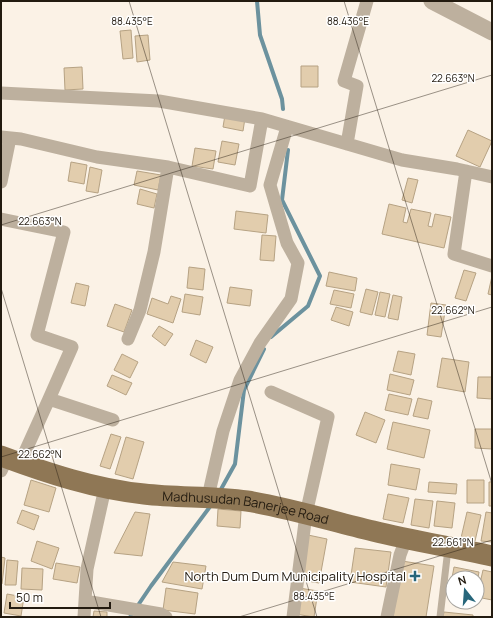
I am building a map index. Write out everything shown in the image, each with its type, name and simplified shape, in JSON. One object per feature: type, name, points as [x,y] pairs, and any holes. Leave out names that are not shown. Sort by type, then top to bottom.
[{"type":"main road","name":"Madhusudan Banerjee Road","points":[[7,462],[105,488],[144,494],[212,497],[255,503],[406,539],[492,556]]},
{"type":"street","points":[[342,143],[357,86],[344,81],[367,1]]},
{"type":"street","points":[[432,1],[492,32]]},
{"type":"street","points":[[1,93],[159,101],[262,119],[402,160],[492,177]]},
{"type":"street","points":[[1,182],[6,137],[97,157],[168,167],[250,186],[262,119]]},
{"type":"street","points":[[212,497],[223,431],[240,380],[260,344],[291,299],[298,263],[287,242],[270,185],[287,127]]},
{"type":"street","points":[[128,339],[140,310],[154,252],[168,167]]},
{"type":"street","points":[[466,171],[454,254],[492,266]]},
{"type":"street","points":[[1,219],[64,232],[36,335],[72,347],[49,399],[7,462]]},
{"type":"street","points":[[271,392],[328,417],[306,514],[293,617]]},
{"type":"street","points":[[49,399],[113,420]]},
{"type":"street","points":[[84,617],[87,569],[105,488]]},
{"type":"street","points":[[387,617],[400,556],[406,539]]},
{"type":"street","points":[[85,601],[136,609],[161,614],[166,617]]},
{"type":"lane","points":[[440,617],[448,547]]},
{"type":"building","points":[[131,30],[133,58],[123,59],[120,31]]},
{"type":"building","points":[[148,35],[150,60],[137,62],[135,36]]},
{"type":"building","points":[[301,66],[318,66],[318,87],[301,87]]},
{"type":"building","points":[[82,67],[83,89],[65,90],[64,68]]},
{"type":"building","points":[[225,115],[245,118],[243,131],[223,127]]},
{"type":"building","points":[[468,130],[492,141],[480,167],[456,156]]},
{"type":"building","points":[[222,141],[239,144],[235,165],[218,162]]},
{"type":"building","points":[[195,148],[216,151],[213,169],[192,166]]},
{"type":"building","points":[[71,162],[87,165],[84,184],[68,181]]},
{"type":"building","points":[[90,167],[102,170],[98,193],[86,191]]},
{"type":"building","points":[[137,171],[161,175],[158,190],[134,185]]},
{"type":"building","points":[[408,178],[418,180],[412,203],[402,200]]},
{"type":"building","points":[[140,189],[157,194],[154,208],[137,204]]},
{"type":"building","points":[[389,204],[406,208],[403,222],[407,223],[411,209],[431,213],[428,226],[432,227],[435,214],[451,217],[444,248],[382,234]]},
{"type":"building","points":[[236,211],[268,215],[266,233],[234,229]]},
{"type":"building","points":[[262,235],[276,236],[274,261],[260,260]]},
{"type":"building","points":[[189,267],[205,269],[203,290],[187,288]]},
{"type":"building","points":[[464,270],[476,273],[466,301],[455,298]]},
{"type":"building","points":[[329,272],[357,278],[355,291],[326,286]]},
{"type":"building","points":[[492,276],[492,295],[488,294]]},
{"type":"building","points":[[76,283],[89,286],[85,306],[71,303]]},
{"type":"building","points":[[230,287],[252,290],[250,306],[227,303]]},
{"type":"building","points":[[366,289],[378,292],[372,315],[360,312]]},
{"type":"building","points":[[334,290],[354,294],[351,308],[330,304]]},
{"type":"building","points":[[380,292],[390,294],[385,317],[375,315]]},
{"type":"building","points":[[185,294],[203,297],[200,315],[182,312]]},
{"type":"building","points":[[393,295],[402,297],[398,320],[388,318]]},
{"type":"building","points":[[171,296],[181,299],[173,323],[147,314],[152,298],[168,304]]},
{"type":"building","points":[[431,303],[446,305],[441,337],[427,335]]},
{"type":"building","points":[[115,304],[132,310],[124,332],[107,326]]},
{"type":"building","points":[[336,307],[353,312],[349,326],[331,320]]},
{"type":"building","points":[[159,326],[173,334],[165,346],[152,336]]},
{"type":"building","points":[[196,340],[213,347],[206,363],[190,355]]},
{"type":"building","points":[[398,351],[415,354],[411,375],[393,371]]},
{"type":"building","points":[[122,354],[138,362],[130,378],[114,370]]},
{"type":"building","points":[[442,358],[469,362],[465,392],[437,387]]},
{"type":"building","points":[[390,374],[414,380],[410,395],[387,390]]},
{"type":"building","points":[[112,375],[132,383],[126,395],[107,386]]},
{"type":"building","points":[[478,377],[492,377],[492,399],[477,398]]},
{"type":"building","points":[[389,394],[412,399],[408,415],[385,410]]},
{"type":"building","points":[[418,398],[432,401],[428,419],[413,416]]},
{"type":"building","points":[[365,412],[385,420],[376,443],[356,435]]},
{"type":"building","points":[[393,422],[430,430],[424,458],[387,449]]},
{"type":"building","points":[[475,429],[492,429],[492,449],[475,448]]},
{"type":"building","points":[[111,434],[121,437],[110,469],[100,466]]},
{"type":"building","points":[[126,437],[144,442],[133,479],[115,474]]},
{"type":"building","points":[[391,464],[420,469],[416,490],[388,485]]},
{"type":"building","points":[[31,480],[56,488],[49,512],[24,505]]},
{"type":"building","points":[[467,480],[484,480],[484,503],[467,503]]},
{"type":"building","points":[[429,482],[457,484],[456,494],[428,492]]},
{"type":"building","points":[[489,482],[492,482],[492,506],[489,506]]},
{"type":"building","points":[[388,494],[409,498],[403,523],[383,519]]},
{"type":"building","points":[[415,499],[433,501],[429,528],[411,525]]},
{"type":"building","points":[[437,501],[455,503],[452,528],[434,526]]},
{"type":"building","points":[[218,509],[241,511],[240,528],[217,526]]},
{"type":"building","points":[[22,510],[39,516],[34,530],[17,523]]},
{"type":"building","points":[[135,512],[150,514],[142,556],[114,553]]},
{"type":"building","points":[[467,512],[481,515],[475,541],[461,538]]},
{"type":"building","points":[[486,512],[492,513],[492,542],[481,541]]},
{"type":"building","points":[[308,535],[327,539],[319,583],[301,580]]},
{"type":"building","points":[[37,541],[59,548],[52,569],[31,561]]},
{"type":"building","points":[[355,548],[391,552],[386,587],[350,582]]},
{"type":"building","points":[[1,557],[5,558],[2,584],[1,584]]},
{"type":"building","points":[[7,560],[18,561],[16,585],[5,585]]},
{"type":"building","points":[[402,561],[434,566],[426,617],[393,617]]},
{"type":"building","points":[[173,562],[206,566],[202,589],[162,582]]},
{"type":"building","points":[[56,563],[80,567],[77,583],[53,579]]},
{"type":"building","points":[[454,567],[469,570],[453,570]]},
{"type":"building","points":[[22,568],[43,569],[42,590],[21,589]]},
{"type":"building","points":[[485,570],[492,572],[492,600],[485,599]]},
{"type":"building","points":[[166,588],[198,593],[195,614],[163,610]]},
{"type":"building","points":[[299,588],[318,591],[314,617],[295,614]]},
{"type":"building","points":[[7,594],[24,597],[21,616],[4,613]]},
{"type":"building","points":[[94,611],[107,612],[107,617],[93,617]]},
{"type":"building","points":[[444,612],[473,615],[473,617],[443,617]]},
{"type":"waterway","points":[[257,1],[260,35],[282,99],[283,109]]},
{"type":"waterway","points":[[271,337],[308,306],[320,276],[282,200],[288,150]]},
{"type":"waterway","points":[[220,491],[235,464],[244,390],[264,349]]},
{"type":"waterway","points":[[130,617],[151,586],[212,504]]},
{"type":"place","name":"North Dum Dum Municipality Hospital","points":[[415,576]]}]
